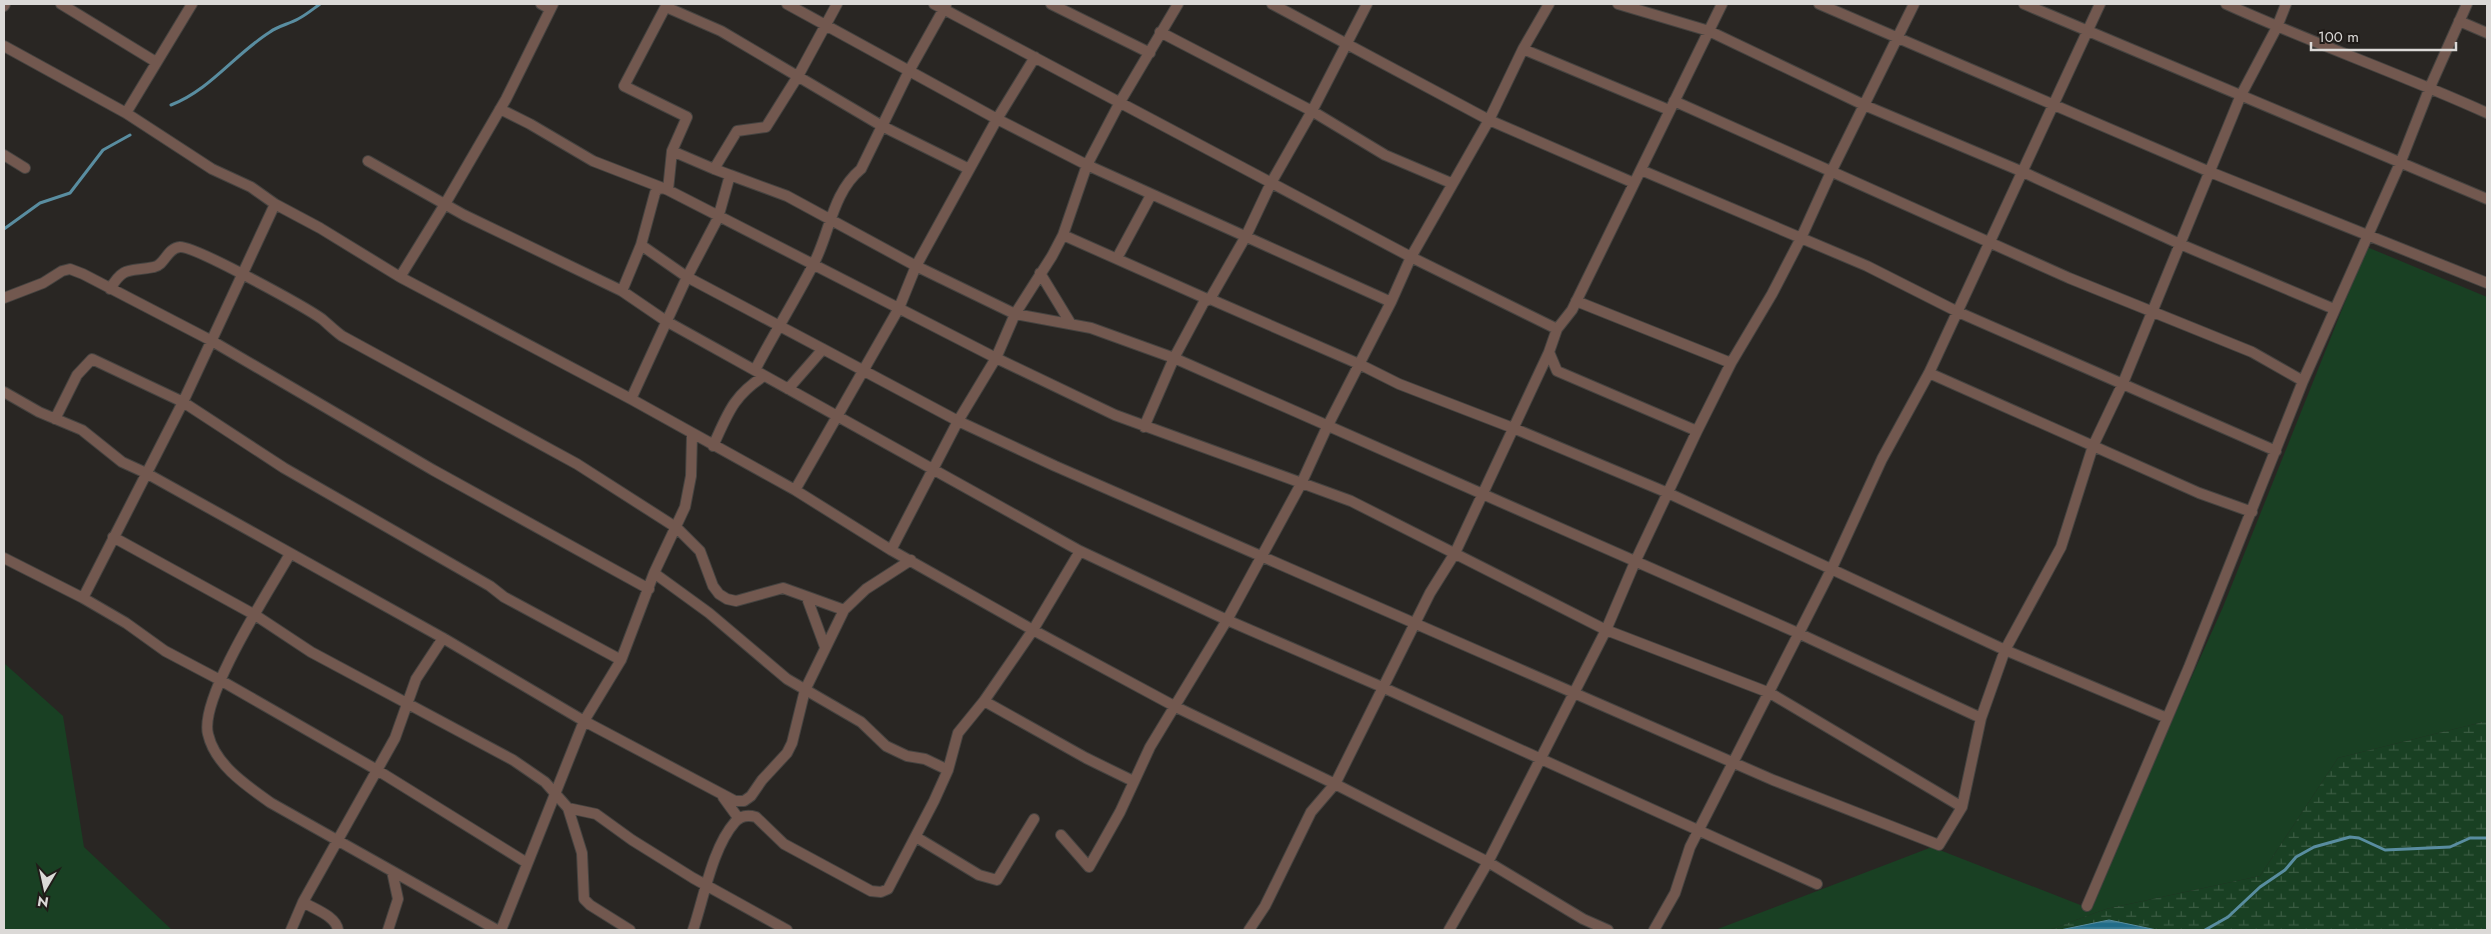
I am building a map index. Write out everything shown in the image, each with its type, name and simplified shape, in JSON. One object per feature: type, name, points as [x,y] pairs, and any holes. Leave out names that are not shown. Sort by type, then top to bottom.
[{"type":"street","points":[[62,4],[156,62]]},
{"type":"street","points":[[787,4],[996,119],[1086,165],[1392,302]]},
{"type":"street","points":[[714,169],[737,131],[766,127],[827,26],[836,4]]},
{"type":"street","points":[[934,4],[945,6],[1035,57],[1411,257],[1557,329]]},
{"type":"street","points":[[1051,4],[1150,53]]},
{"type":"street","points":[[890,550],[958,421],[996,358],[1015,314],[1052,256],[1063,235],[1086,165],[1160,32],[1178,4]]},
{"type":"street","points":[[1272,4],[1489,120],[1634,183]]},
{"type":"street","points":[[1144,427],[1174,358],[1246,236],[1271,183],[1348,44],[1367,4]]},
{"type":"street","points":[[1061,835],[1089,867],[1120,812],[1150,747],[1176,708],[1302,484],[1326,427],[1392,302],[1411,257],[1451,183],[1489,120],[1523,49],[1549,4]]},
{"type":"street","points":[[1618,4],[1708,31],[1864,105],[2022,172],[2180,244],[2334,309]]},
{"type":"street","points":[[1249,930],[1265,906],[1311,812],[1335,784],[1430,593],[1455,554],[1549,352],[1557,329],[1572,310],[1722,4]]},
{"type":"street","points":[[1819,4],[2210,172],[2487,283]]},
{"type":"street","points":[[1449,930],[1488,862],[1606,630],[1635,562],[1697,431],[1731,363],[1772,294],[1801,238],[1831,172],[1914,4]]},
{"type":"street","points":[[2024,4],[2401,161],[2487,199]]},
{"type":"street","points":[[1654,930],[1676,893],[1690,847],[1732,762],[1770,693],[1798,633],[1831,570],[1882,460],[1930,374],[2100,4]]},
{"type":"street","points":[[2226,4],[2277,27],[2430,87],[2487,113]]},
{"type":"street","points":[[641,246],[687,277],[862,370],[958,421],[1055,466],[1262,554],[1732,762],[1939,845],[1962,807],[1981,718],[2004,650],[2061,547],[2093,446],[2123,383],[2241,95],[2277,27],[2286,4]]},
{"type":"street","points":[[2087,906],[2252,512],[2303,381],[2401,161],[2430,87],[2467,4]]},
{"type":"street","points":[[126,113],[187,5]]},
{"type":"street","points":[[400,277],[500,109],[548,5]]},
{"type":"street","points":[[668,190],[672,151],[687,117],[624,86],[667,5],[721,31],[882,126],[969,170]]},
{"type":"street","points":[[713,446],[736,398],[759,373],[778,325],[813,265],[840,194],[851,178],[861,169],[909,71],[945,6]]},
{"type":"street","points":[[2459,21],[2487,33]]},
{"type":"street","points":[[1160,32],[1312,111],[1385,155],[1451,183]]},
{"type":"street","points":[[4,46],[126,113],[212,169],[251,186],[275,204],[320,228],[400,277],[631,399],[795,490],[890,550],[911,560],[1033,630],[1176,708],[1335,784],[1488,862],[1583,919],[1608,930]]},
{"type":"street","points":[[1523,49],[1672,105],[1831,172],[2152,313],[2252,352],[2303,381]]},
{"type":"street","points":[[795,490],[899,308],[916,266],[996,119],[1035,57]]},
{"type":"street","points":[[500,109],[530,124],[593,161],[668,190],[718,218],[996,358],[1115,415],[1350,501],[1606,630],[1770,693],[1962,807]]},
{"type":"street","points":[[672,151],[786,196],[916,266],[1015,314],[1090,328],[1174,358],[1326,427],[1798,633],[1981,718]]},
{"type":"street","points":[[4,155],[25,168]]},
{"type":"street","points":[[368,161],[445,204],[622,292],[666,321],[1080,552],[1226,620],[1382,687],[1817,884]]},
{"type":"street","points":[[1641,170],[1867,266],[1958,312],[2276,451]]},
{"type":"street","points":[[631,399],[687,277],[718,218],[730,175]]},
{"type":"street","points":[[622,292],[641,246],[655,193],[658,189],[668,190]]},
{"type":"street","points":[[1118,258],[1151,195]]},
{"type":"street","points":[[83,598],[183,402],[275,204]]},
{"type":"street","points":[[1063,235],[1359,364],[1399,384],[1513,428],[1668,493],[2004,650],[2167,718]]},
{"type":"street","points":[[110,289],[119,275],[126,270],[154,268],[160,265],[173,249],[181,247],[205,254],[322,319],[342,336],[577,464],[677,528],[700,551],[713,586],[719,594],[727,599],[736,601],[783,588],[844,610]]},
{"type":"street","points":[[4,298],[43,282],[62,270],[70,269],[212,341],[433,470],[649,589]]},
{"type":"street","points":[[1040,274],[1071,324]]},
{"type":"street","points":[[1576,301],[1731,363]]},
{"type":"street","points":[[788,389],[823,349]]},
{"type":"street","points":[[1549,352],[1557,370],[1697,431]]},
{"type":"street","points":[[55,419],[77,375],[92,359],[183,402],[284,468],[490,586],[504,596],[621,660]]},
{"type":"street","points":[[1930,374],[2218,501],[2252,512]]},
{"type":"street","points":[[4,392],[23,404],[82,430],[122,462],[146,473],[443,638],[584,721],[722,796],[735,801],[744,800],[751,796],[762,780],[787,753],[792,743],[805,690],[844,610],[866,589],[911,560]]},
{"type":"street","points":[[501,930],[584,721],[621,660],[654,573],[677,528],[689,490],[692,434]]},
{"type":"street","points":[[113,537],[256,615],[311,652],[513,760],[545,782],[568,808],[582,853],[584,899],[595,909],[630,930]]},
{"type":"street","points":[[693,930],[721,846],[739,819],[750,816],[756,817],[784,844],[871,891],[881,892],[892,884],[948,770],[958,732],[984,701],[1033,630],[1080,552]]},
{"type":"street","points":[[290,554],[220,680],[207,720],[208,734],[226,766],[244,784],[271,803],[497,930]]},
{"type":"street","points":[[4,558],[83,598],[126,624],[165,651],[220,680],[377,770],[527,863]]},
{"type":"street","points":[[654,573],[709,613],[786,679],[861,722],[886,746],[907,756],[925,759],[948,770]]},
{"type":"street","points":[[807,598],[825,647]]},
{"type":"street","points":[[291,930],[302,902],[398,730],[416,679],[443,638]]},
{"type":"street","points":[[984,701],[1086,758],[1133,781]]},
{"type":"street","points":[[722,796],[739,819]]},
{"type":"street","points":[[750,816],[751,796]]},
{"type":"street","points":[[568,808],[596,814],[632,840],[707,886],[787,930]]},
{"type":"street","points":[[916,837],[979,875],[997,880],[1034,819]]},
{"type":"street","points":[[388,930],[398,899],[392,871]]},
{"type":"street","points":[[302,902],[331,918],[337,924],[338,930]]},
{"type":"green space","points":[[2367,247],[2487,297],[2487,721],[2338,758],[2260,876],[2106,909],[2049,930],[1715,930],[1932,847],[2088,908],[2223,607]]},
{"type":"green space","points":[[4,663],[63,716],[84,847],[172,930],[4,930]]},
{"type":"green space","points":[[2487,721],[2487,930],[2049,930],[2106,909],[2260,876],[2338,758]]},
{"type":"water","points":[[2109,920],[2157,930],[2060,930]]},
{"type":"waterway","points":[[171,105],[198,90],[270,32],[295,21],[320,4]]},
{"type":"waterway","points":[[4,229],[40,203],[70,193],[103,150],[130,135]]},
{"type":"waterway","points":[[2205,930],[2228,917],[2260,887],[2285,870],[2296,857],[2314,847],[2350,837],[2359,838],[2385,850],[2450,847],[2470,838],[2487,838]]}]
